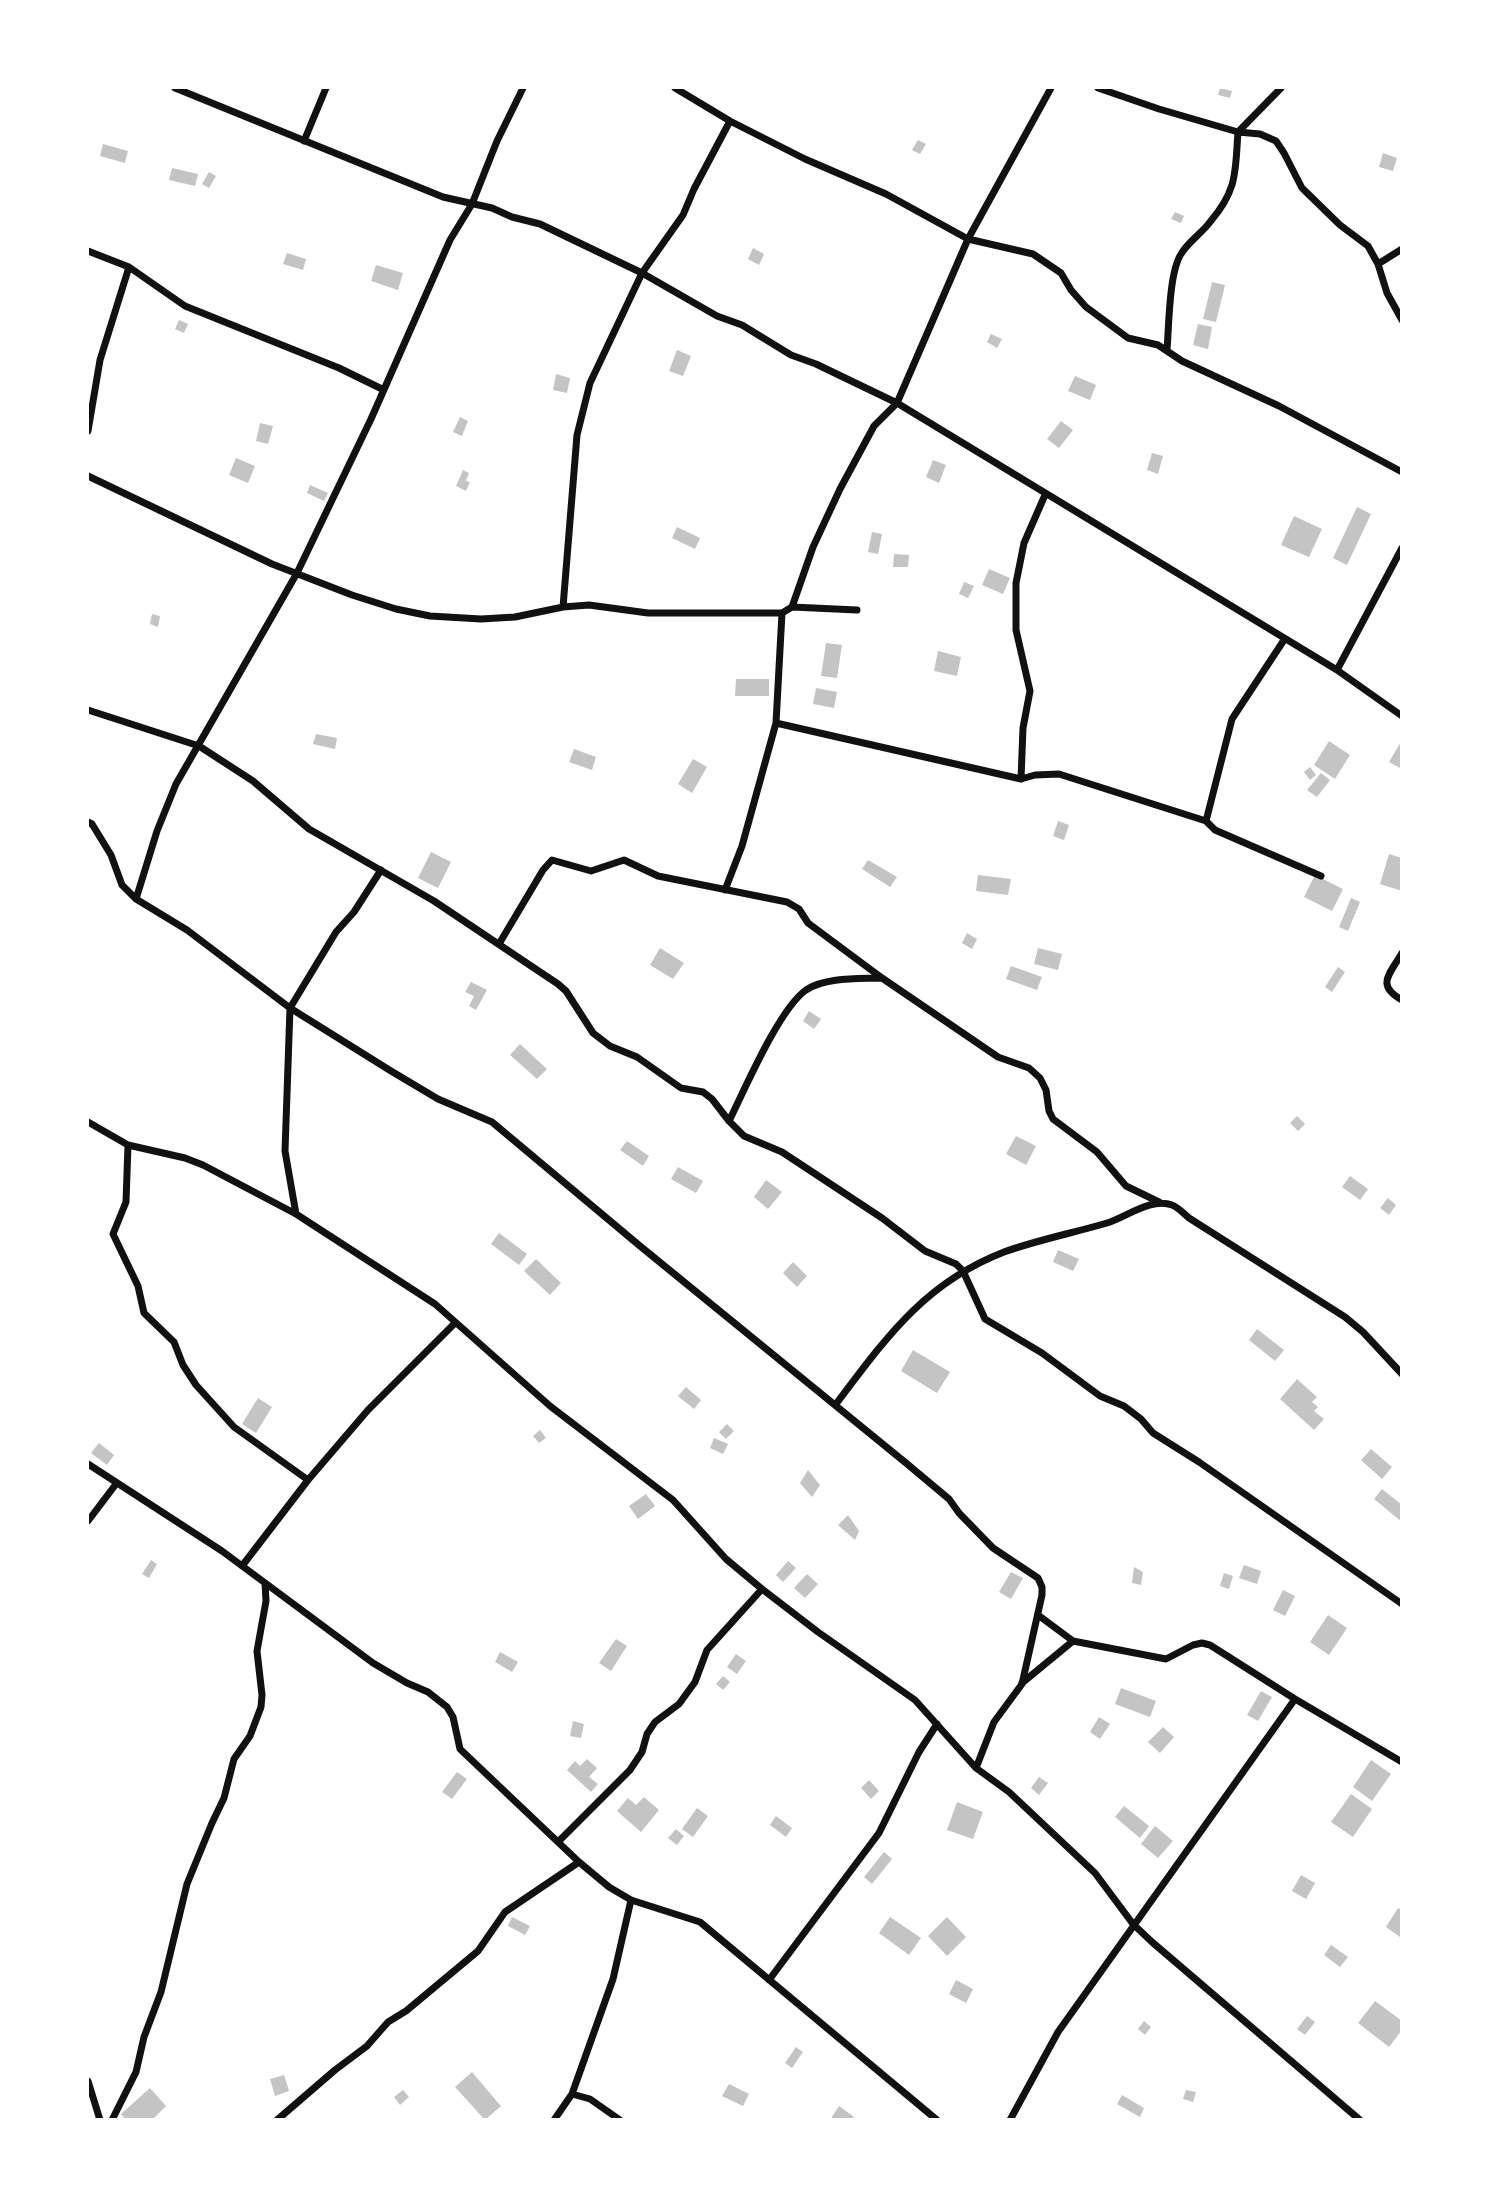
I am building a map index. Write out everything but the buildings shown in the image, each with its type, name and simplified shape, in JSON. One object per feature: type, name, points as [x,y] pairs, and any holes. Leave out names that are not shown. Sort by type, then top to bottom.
[{"type":"street","points":[[175,88],[443,197],[492,208],[512,217],[540,224],[642,273],[717,316],[742,325],[791,355],[816,364],[897,403],[1337,670],[1402,716]]},
{"type":"street","points":[[304,141],[326,88]]},
{"type":"street","points":[[136,899],[157,831],[176,784],[297,573],[384,390],[450,240],[472,204],[497,141],[523,88]]},
{"type":"street","points":[[675,88],[730,121],[805,159],[886,194],[968,239],[1033,254],[1061,273],[1086,307],[1128,338],[1158,345],[1182,361],[1279,406],[1402,472]]},
{"type":"street","points":[[792,607],[813,547],[864,442],[874,426],[897,403],[968,239],[1051,88]]},
{"type":"street","points":[[1098,88],[1159,109],[1238,132],[1260,134],[1276,141],[1302,188],[1340,225],[1368,246],[1378,264],[1387,293],[1402,320]]},
{"type":"street","points":[[1167,350],[1174,276],[1181,254],[1211,222],[1236,178],[1238,132],[1281,88]]},
{"type":"street","points":[[563,607],[577,435],[590,383],[642,273],[683,215],[699,178],[730,121]]},
{"type":"street","points":[[1378,264],[1402,249]]},
{"type":"street","points":[[88,251],[129,267],[185,306],[339,368],[384,390]]},
{"type":"street","points":[[88,431],[100,360],[129,267]]},
{"type":"street","points":[[88,475],[248,554],[352,595],[430,616],[481,619],[515,617],[563,607],[589,605],[648,613],[782,613],[792,607],[857,610]]},
{"type":"street","points":[[1021,779],[1023,728],[1030,691],[1016,629],[1016,583],[1024,543],[1045,495]]},
{"type":"street","points":[[1337,670],[1402,548]]},
{"type":"street","points":[[725,890],[742,846],[776,723],[782,613]]},
{"type":"street","points":[[1206,821],[1232,719],[1284,640]]},
{"type":"street","points":[[88,710],[199,746],[253,781],[309,829],[434,901],[558,984],[566,991],[593,1032],[610,1046],[637,1057],[681,1088],[703,1092],[744,1136],[782,1152],[882,1218],[925,1251],[947,1259],[962,1271],[985,1319],[1018,1337],[1100,1396],[1124,1406],[1153,1433],[1199,1462],[1402,1604]]},
{"type":"street","points":[[776,723],[1021,779],[1035,775],[1059,774],[1206,821],[1215,830],[1321,876]]},
{"type":"street","points":[[88,822],[92,824],[111,855],[122,884],[136,899],[187,930],[290,1008],[438,1098],[492,1122],[949,1499],[959,1514],[993,1548],[1038,1577],[1042,1595],[1022,1684]]},
{"type":"street","points":[[499,944],[543,870],[552,860],[592,871],[624,860],[658,876],[788,902],[799,909],[808,923],[882,978],[998,1057],[1029,1068],[1040,1078],[1046,1090],[1053,1119],[1097,1152],[1126,1186],[1159,1202],[1173,1205],[1189,1218],[1325,1302],[1363,1332],[1402,1374]]},
{"type":"street","points":[[296,1214],[285,1151],[290,1008],[337,932],[354,912],[381,870]]},
{"type":"street","points":[[1402,953],[1385,987],[1402,1000]]},
{"type":"street","points":[[729,1121],[768,1042],[790,1006],[807,989],[832,981],[882,978]]},
{"type":"street","points":[[88,1122],[128,1145],[185,1158],[203,1165],[296,1214],[435,1304],[550,1406],[673,1500],[726,1559],[762,1589],[915,1700],[976,1768],[1009,1792],[1095,1873],[1133,1924],[1175,1963],[1360,2119]]},
{"type":"street","points":[[128,1145],[126,1202],[114,1234],[138,1286],[144,1313],[174,1342],[183,1365],[214,1407],[234,1427],[308,1480]]},
{"type":"street","points":[[836,1404],[889,1335],[930,1294],[962,1271],[1004,1252],[1110,1222],[1159,1202]]},
{"type":"street","points":[[242,1566],[308,1480],[368,1410],[455,1323]]},
{"type":"street","points":[[88,1465],[242,1566],[373,1663],[428,1692],[447,1707],[453,1717],[460,1749],[579,1862],[609,1887],[631,1900],[700,1922],[937,2119]]},
{"type":"street","points":[[88,1521],[116,1485]]},
{"type":"street","points":[[112,2119],[136,2072],[144,2037],[161,1992],[187,1884],[224,1798],[234,1759],[250,1736],[261,1707],[257,1651],[266,1601],[265,1583]]},
{"type":"street","points":[[558,1842],[630,1770],[642,1752],[647,1734],[655,1721],[679,1704],[695,1682],[707,1650],[762,1589]]},
{"type":"street","points":[[1038,1615],[1073,1642],[1166,1659],[1193,1645],[1210,1645],[1402,1762]]},
{"type":"street","points":[[976,1768],[994,1722],[1022,1684],[1073,1642]]},
{"type":"street","points":[[1010,2119],[1058,2032],[1295,1699]]},
{"type":"street","points":[[769,1980],[879,1833],[919,1752],[937,1724]]},
{"type":"street","points":[[277,2119],[366,2046],[388,2022],[407,2011],[478,1951],[505,1912],[579,1862]]},
{"type":"street","points":[[554,2119],[572,2094],[613,1979],[631,1900]]},
{"type":"street","points":[[88,2081],[100,2119]]},
{"type":"street","points":[[572,2094],[590,2099],[620,2119]]}]
